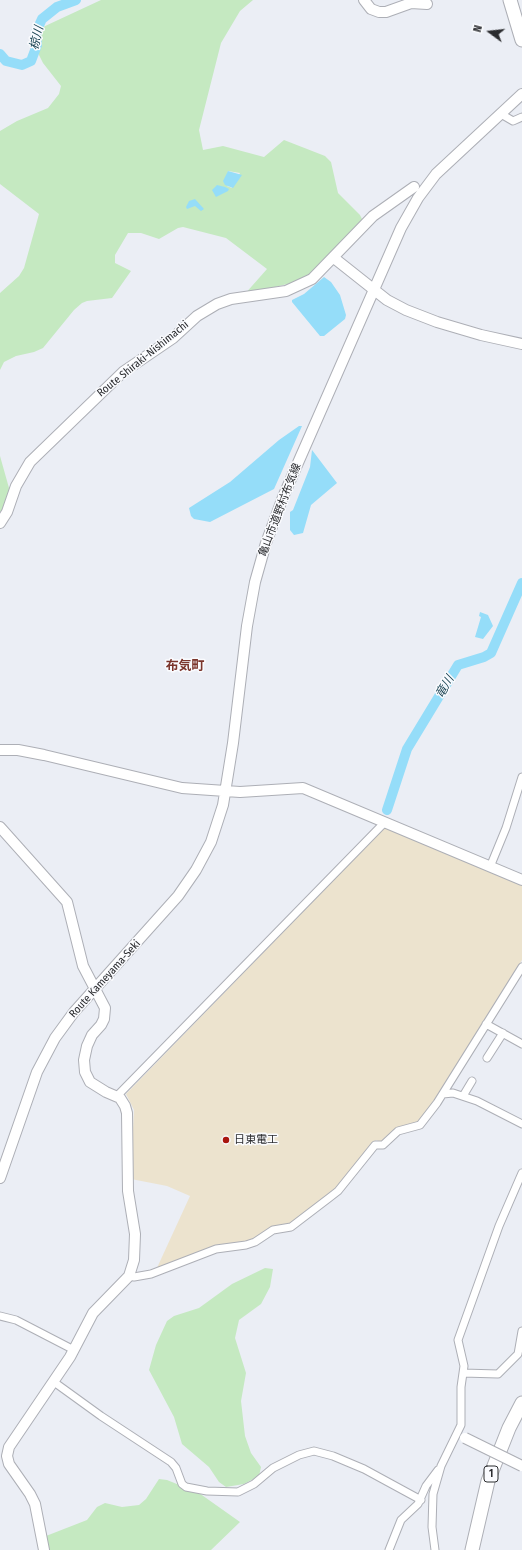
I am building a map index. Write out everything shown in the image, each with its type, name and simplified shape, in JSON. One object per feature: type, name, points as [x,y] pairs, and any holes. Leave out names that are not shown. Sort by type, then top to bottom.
[{"type":"highway","points":[[510,0],[522,40]]},
{"type":"highway","name":"1","points":[[472,1550],[488,1481],[509,1428],[522,1403]]},
{"type":"street","points":[[364,0],[372,8],[379,12],[386,12],[411,3],[427,4]]},
{"type":"street","points":[[374,290],[401,228],[428,185],[453,157],[522,94]]},
{"type":"street","points":[[501,114],[513,121],[522,117]]},
{"type":"street","name":"Route Shiraki-Nishimachi","points":[[0,524],[7,512],[16,486],[30,462],[123,372],[173,338],[197,316],[210,307],[224,301],[274,294],[298,287],[312,279],[373,216],[414,187]]},
{"type":"street","points":[[334,258],[387,300],[437,322],[482,335],[522,344]]},
{"type":"street","name":"亀山市道野村布気線","points":[[225,790],[233,743],[247,626],[255,582],[266,543],[283,498],[374,290]]},
{"type":"street","points":[[0,750],[18,750],[44,754],[182,788],[240,792],[303,788],[522,880]]},
{"type":"street","points":[[490,866],[506,828],[522,778]]},
{"type":"street","name":"Route Kameyama-Seki","points":[[0,1178],[42,1061],[64,1026],[95,988],[169,906],[196,870],[211,842],[218,823],[225,790]]},
{"type":"street","points":[[118,1096],[385,822]]},
{"type":"street","points":[[0,827],[67,902],[83,966],[102,1002],[105,1013],[101,1025],[87,1046],[84,1060],[86,1077],[90,1082],[106,1092],[118,1096],[123,1101],[127,1113],[128,1191],[135,1234],[134,1260],[129,1276],[93,1313],[74,1350],[54,1382],[9,1447],[7,1456],[9,1464],[30,1494],[35,1504],[44,1550]]},
{"type":"street","points":[[129,1276],[134,1277],[152,1274],[216,1249],[246,1245],[273,1230],[292,1227],[338,1191],[375,1145],[383,1145],[398,1131],[420,1125],[443,1094],[522,967]]},
{"type":"street","points":[[486,1024],[522,1044]]},
{"type":"street","points":[[486,1058],[503,1033]]},
{"type":"street","points":[[463,1096],[472,1081]]},
{"type":"street","points":[[443,1094],[463,1096],[477,1101],[522,1124]]},
{"type":"street","points":[[389,1550],[401,1520],[414,1510],[421,1500],[431,1478],[461,1436],[464,1361],[458,1340],[499,1226],[522,1173]]},
{"type":"street","points":[[0,1316],[16,1320],[74,1350]]},
{"type":"street","points":[[463,1373],[498,1374],[518,1354],[522,1331]]},
{"type":"street","points":[[54,1382],[101,1416],[171,1462],[176,1468],[182,1484],[186,1487],[207,1491],[238,1492],[254,1484],[273,1468],[299,1455],[314,1451],[333,1456],[364,1469],[421,1500]]},
{"type":"street","points":[[461,1436],[522,1466]]},
{"type":"street","points":[[435,1550],[432,1510],[434,1488],[441,1466]]},
{"type":"shaded area","points":[[389,827],[522,883],[522,960],[453,1075],[420,1123],[383,1143],[376,1140],[336,1190],[291,1225],[254,1240],[156,1270],[190,1196],[167,1186],[131,1179],[133,1169],[131,1166],[134,1110],[126,1094],[384,828]]},
{"type":"green space","points":[[101,0],[253,0],[240,11],[221,43],[199,130],[203,150],[223,146],[264,157],[284,140],[325,156],[331,162],[338,193],[360,215],[362,219],[360,228],[312,275],[299,281],[244,295],[267,269],[226,238],[183,227],[178,228],[159,239],[141,233],[128,233],[115,255],[115,263],[131,271],[112,298],[82,303],[74,310],[43,348],[34,352],[16,356],[4,362],[0,370],[0,293],[19,276],[24,268],[39,214],[0,184],[0,131],[17,121],[48,108],[59,94],[61,86],[43,63],[39,55],[39,44],[43,27]],"holes":[[[228,171],[240,173],[232,188],[227,186]]]},
{"type":"green space","points":[[0,456],[9,488],[9,497],[2,512],[0,511]]},
{"type":"green space","points":[[265,1268],[273,1269],[270,1287],[261,1304],[239,1320],[235,1338],[246,1373],[241,1401],[245,1436],[251,1453],[261,1467],[259,1476],[244,1484],[226,1487],[219,1482],[209,1467],[182,1444],[174,1417],[149,1370],[156,1345],[167,1321],[174,1316],[199,1308],[232,1284]]},
{"type":"green space","points":[[159,1479],[167,1480],[199,1493],[240,1522],[211,1550],[49,1550],[46,1536],[87,1520],[97,1507],[105,1503],[122,1507],[139,1505],[146,1499]]},
{"type":"water","points":[[228,171],[242,175],[233,188],[225,185],[223,181]]},
{"type":"water","points":[[217,185],[229,189],[216,197],[212,190]]},
{"type":"water","points":[[195,199],[204,209],[201,211],[195,206],[187,209],[186,207],[189,201]]},
{"type":"water","points":[[324,277],[331,282],[340,295],[346,315],[345,319],[324,336],[320,336],[292,302],[292,300],[304,294]]},
{"type":"water","points":[[299,426],[302,426],[274,489],[210,522],[194,519],[191,516],[189,508],[230,482],[279,440]]},
{"type":"water","points":[[312,450],[337,483],[311,505],[303,533],[294,535],[290,530],[290,512],[293,510],[310,467]]},
{"type":"water","points":[[480,612],[488,615],[493,626],[483,639],[475,637],[481,617],[479,616]]},
{"type":"waterway","name":"椋川","points":[[0,54],[6,61],[22,65],[31,61],[37,45],[36,32],[42,19],[57,7],[76,0]]},
{"type":"waterway","name":"竜川","points":[[387,810],[407,749],[458,665],[484,657],[491,653],[522,583]]},
{"type":"place","name":"日東電工","points":[[226,1140]]},
{"type":"district","name":"布気町","points":[[185,666]]}]
